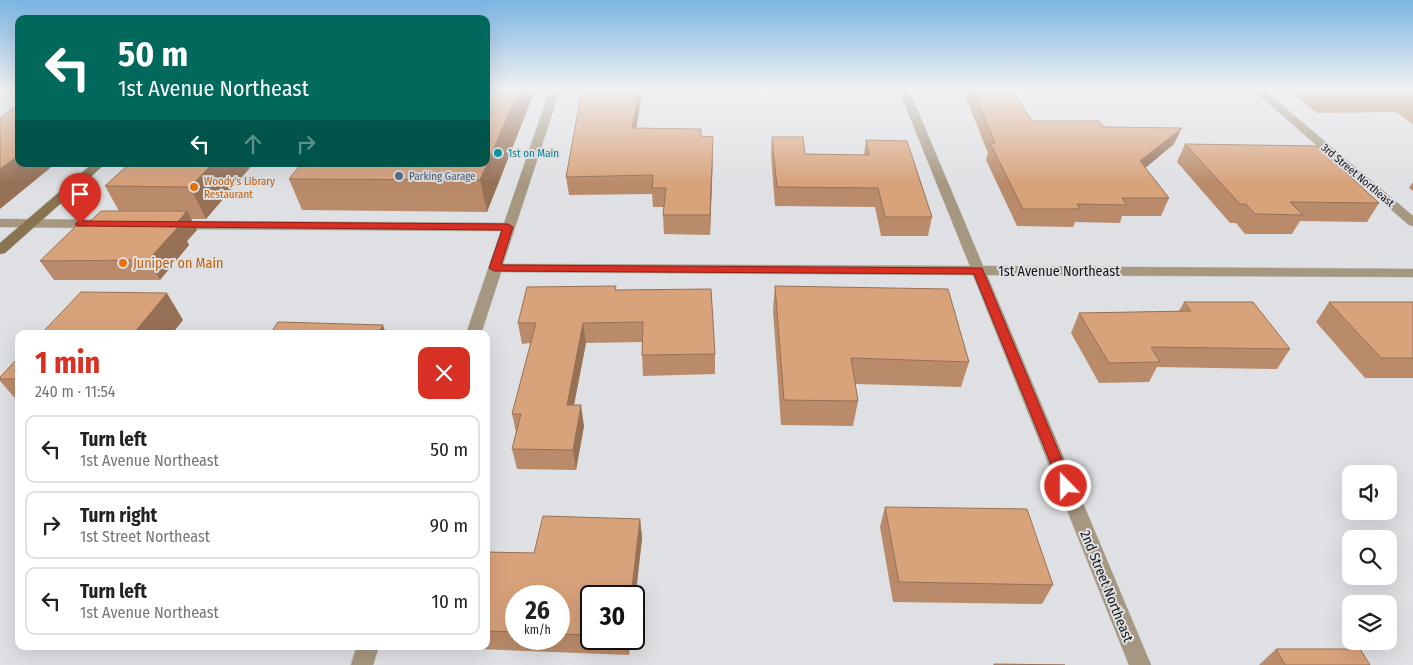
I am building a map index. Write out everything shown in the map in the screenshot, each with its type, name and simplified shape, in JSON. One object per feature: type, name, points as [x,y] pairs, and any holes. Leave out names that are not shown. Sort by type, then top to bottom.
[{"type":"main road","points":[[0,250],[96,167]]},
{"type":"street","points":[[474,330],[544,121]]},
{"type":"street","name":"2nd Street Northeast","points":[[917,121],[1140,665]]},
{"type":"street","name":"3rd Street Northeast","points":[[1294,121],[1413,222]]},
{"type":"street","points":[[0,223],[119,224]]},
{"type":"street","points":[[158,224],[508,227]]},
{"type":"street","name":"1st Avenue Northeast","points":[[494,268],[1413,273]]},
{"type":"street","points":[[362,665],[367,650]]},
{"type":"building","points":[[0,121],[15,121],[15,158],[0,169]]},
{"type":"building","points":[[490,121],[506,121],[490,157]]},
{"type":"building","points":[[576,121],[633,121],[632,128],[701,129],[701,136],[713,137],[710,215],[663,215],[666,188],[652,188],[653,175],[566,177]]},
{"type":"building","points":[[986,121],[1099,121],[1104,127],[1182,128],[1140,161],[1169,198],[1122,198],[1127,205],[1077,204],[1080,209],[1023,209],[990,143],[995,143]]},
{"type":"building","points":[[772,137],[803,137],[805,154],[869,155],[866,140],[907,141],[932,217],[885,217],[878,188],[777,187]]},
{"type":"building","points":[[1185,144],[1317,146],[1379,203],[1290,202],[1303,215],[1255,214],[1246,204],[1240,204]]},
{"type":"building","points":[[126,167],[209,167],[190,187],[105,186]]},
{"type":"building","points":[[299,167],[486,167],[480,180],[289,179]]},
{"type":"building","points":[[101,211],[187,211],[174,226],[179,226],[148,260],[40,261],[76,226],[85,226]]},
{"type":"building","points":[[616,286],[615,290],[711,289],[715,354],[642,355],[643,322],[583,323],[567,405],[581,405],[573,450],[512,449],[521,414],[512,414],[536,323],[518,323],[527,287]]},
{"type":"building","points":[[775,286],[948,289],[969,362],[851,358],[858,401],[784,400]]},
{"type":"building","points":[[81,292],[167,293],[136,330],[45,330]]},
{"type":"building","points":[[1184,302],[1253,302],[1290,349],[1151,347],[1160,362],[1109,363],[1079,313],[1191,311]]},
{"type":"building","points":[[1329,302],[1413,302],[1413,358],[1381,358]]},
{"type":"building","points":[[278,322],[383,325],[380,330],[273,330]]},
{"type":"building","points":[[15,361],[15,379],[0,379]]},
{"type":"building","points":[[885,507],[1027,509],[1053,585],[899,582]]},
{"type":"building","points":[[543,516],[640,519],[632,585],[580,585],[580,635],[570,634],[570,585],[505,585],[505,632],[490,631],[490,552],[534,553]]},
{"type":"building","points":[[1276,649],[1361,650],[1370,665],[1285,665]]},
{"type":"building","points":[[994,664],[1065,665],[994,665]]},
{"type":"place","name":"1st on Main","points":[[498,153]]},
{"type":"place","name":"Parking Garage","points":[[399,176]]},
{"type":"place","name":"Woody's Library Restaurant","points":[[194,187]]},
{"type":"place","name":"Juniper on Main","points":[[123,263]]},
{"type":"route","points":[[80,224],[508,227],[494,268],[978,270],[1066,486]]}]
